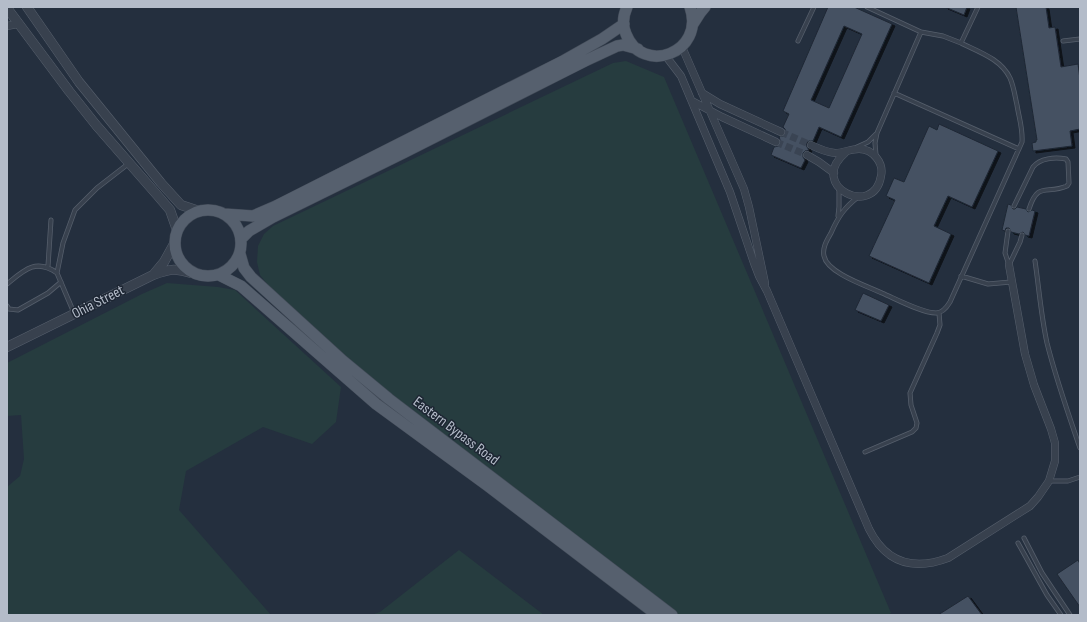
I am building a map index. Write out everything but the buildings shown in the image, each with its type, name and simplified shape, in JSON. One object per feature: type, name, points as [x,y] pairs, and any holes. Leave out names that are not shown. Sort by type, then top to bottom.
[{"type":"main road","points":[[627,7],[624,16],[624,24],[628,38],[638,50]]},
{"type":"main road","points":[[690,7],[693,25]]},
{"type":"main road","points":[[241,239],[249,231],[273,217],[587,60],[618,46],[623,45],[650,55],[665,55],[682,47],[689,37],[693,25],[705,7]]},
{"type":"main road","points":[[224,214],[236,225],[241,239],[240,254],[227,271],[219,275],[206,277],[191,273],[180,263],[174,244],[177,230],[186,218],[199,211],[215,211],[224,214],[253,216],[276,206],[563,61],[602,39],[624,24]]},
{"type":"main road","name":"Eastern Bypass Road","points":[[240,254],[244,268],[251,277],[343,361],[442,440],[672,615]]},
{"type":"main road","name":"Eastern Bypass Road","points":[[219,275],[241,286],[376,404],[488,486],[657,615]]},
{"type":"street","points":[[27,7],[79,82],[161,183],[181,205],[199,211]]},
{"type":"street","points":[[7,8],[69,91],[170,210],[177,230]]},
{"type":"street","points":[[7,26],[18,24]]},
{"type":"street","points":[[682,47],[744,189],[767,291]]},
{"type":"street","points":[[665,55],[681,76],[692,100],[730,192],[759,276],[767,291],[875,542],[885,552],[896,559],[909,564],[935,563],[948,558],[1030,506],[1049,482],[1055,461],[1054,443],[1026,360],[1009,265]]},
{"type":"street","points":[[69,91],[79,82]]},
{"type":"street","points":[[701,92],[720,104],[781,132]]},
{"type":"street","points":[[692,100],[710,112],[776,142]]},
{"type":"street","points":[[811,145],[828,152],[845,153]]},
{"type":"street","points":[[860,149],[874,155],[881,168],[882,175],[880,183],[870,194],[854,197],[846,194],[835,182],[835,165],[839,158],[852,150],[860,149]]},
{"type":"street","points":[[807,155],[834,173]]},
{"type":"street","points":[[153,275],[167,257],[174,244]]},
{"type":"street","name":"Ohia Street","points":[[7,347],[153,275],[169,270],[180,270],[191,273]]},
{"type":"lane","points":[[798,41],[814,7]]},
{"type":"lane","points":[[838,187],[838,217],[824,251],[825,260],[828,265],[832,269],[851,279],[906,304],[929,312],[939,313],[946,308],[962,276],[1020,148],[1022,134],[1021,125],[1011,80],[1006,71],[999,64],[990,57],[961,43],[943,36],[921,32],[867,7]]},
{"type":"lane","points":[[961,43],[978,7]]},
{"type":"lane","points":[[877,159],[875,151],[877,133],[921,32]]},
{"type":"lane","points":[[1063,41],[1080,39]]},
{"type":"lane","points":[[894,93],[1020,148]]},
{"type":"lane","points":[[852,150],[868,142],[877,133]]},
{"type":"lane","points":[[1014,206],[1036,163],[1041,160],[1066,159],[1068,162],[1069,183],[1067,186],[1038,192],[1034,195],[1029,210]]},
{"type":"lane","points":[[57,273],[63,243],[75,210],[97,188],[129,163]]},
{"type":"lane","points":[[838,217],[851,202],[858,197]]},
{"type":"lane","points":[[48,266],[51,220]]},
{"type":"lane","points":[[1008,231],[1005,253],[1009,265]]},
{"type":"lane","points":[[1009,265],[1022,235]]},
{"type":"lane","points":[[1035,261],[1052,364],[1061,395],[1080,448]]},
{"type":"lane","points":[[7,284],[19,274],[31,267],[48,266],[57,273],[74,314]]},
{"type":"lane","points":[[962,276],[988,284],[1012,282]]},
{"type":"lane","points":[[7,306],[9,309],[18,310],[48,293],[61,282]]},
{"type":"lane","points":[[864,452],[912,432],[916,428],[917,423],[911,405],[910,393],[940,325],[939,313]]},
{"type":"lane","points":[[1049,482],[1068,481],[1080,477]]},
{"type":"lane","points":[[1024,538],[1042,573],[1070,615]]},
{"type":"lane","points":[[1018,543],[1046,595],[1061,615]]},
{"type":"green space","points":[[626,61],[664,77],[891,613],[888,615],[674,615],[431,432],[283,304],[260,275],[257,262],[258,246],[264,234],[273,226],[613,63]]},
{"type":"green space","points":[[167,283],[218,287],[235,290],[341,387],[336,422],[312,444],[263,427],[186,471],[179,510],[271,615],[7,615],[7,487],[20,476],[24,459],[21,415],[7,416],[7,363],[142,294]]},
{"type":"green space","points":[[459,550],[544,615],[371,615],[380,612]]},
{"type":"tunnel","points":[[781,132],[811,145]]},
{"type":"tunnel","points":[[776,142],[807,155]]}]
